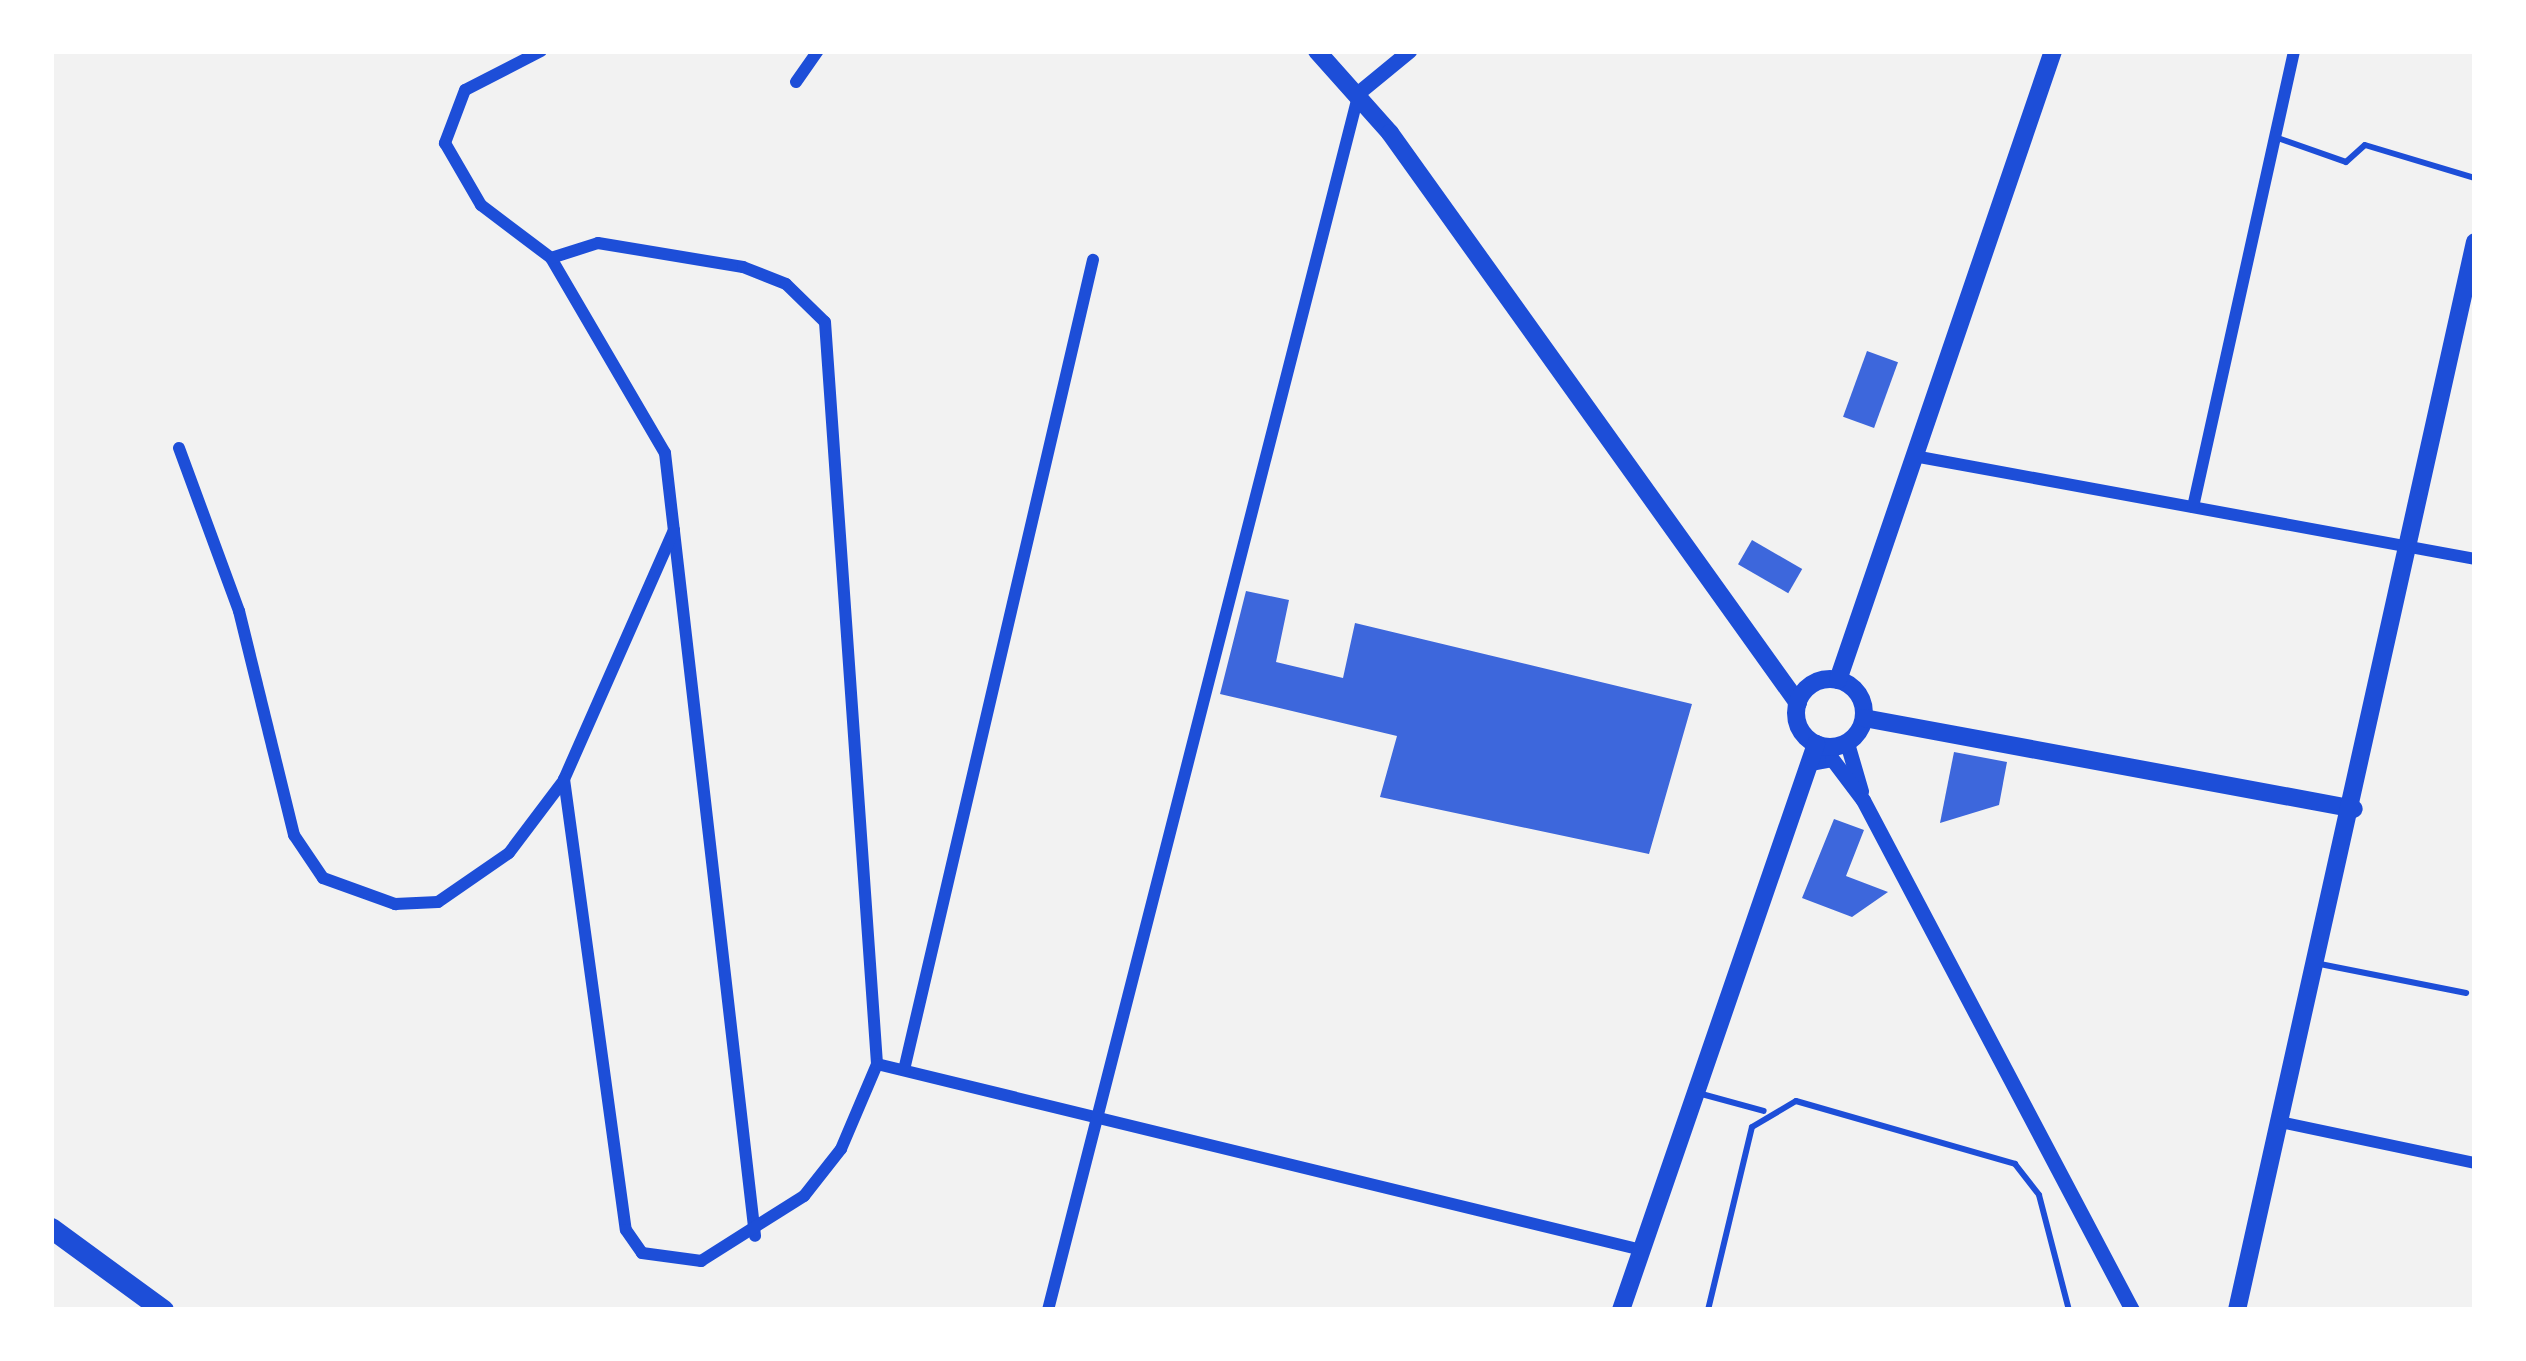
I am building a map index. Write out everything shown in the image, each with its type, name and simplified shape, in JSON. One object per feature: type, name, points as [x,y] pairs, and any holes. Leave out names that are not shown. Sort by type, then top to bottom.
[{"type":"main road","points":[[1317,51],[1359,92],[1798,703],[1813,753],[1622,1310]]},
{"type":"main road","points":[[1838,680],[2053,51]]},
{"type":"main road","points":[[2237,1310],[2285,1123],[2475,242]]},
{"type":"main road","points":[[1798,703],[1813,684],[1838,680],[1858,694],[1864,718],[1847,742],[1813,753]]},
{"type":"main road","points":[[1864,718],[2354,809]]},
{"type":"main road","points":[[51,1228],[164,1310]]},
{"type":"street","points":[[541,51],[465,90],[445,143],[481,206],[551,258],[643,405],[664,453],[755,1235]]},
{"type":"street","points":[[796,82],[818,51]]},
{"type":"street","points":[[1048,1310],[1359,92],[1409,51]]},
{"type":"street","points":[[2193,507],[2294,51]]},
{"type":"street","points":[[551,258],[598,243],[743,267],[786,284],[825,322],[877,1064],[841,1149],[755,1235],[700,1261],[664,1262],[626,1230],[564,779]]},
{"type":"street","points":[[904,1070],[1093,260]]},
{"type":"street","points":[[178,448],[239,611],[294,835],[323,878],[395,904],[438,902],[509,853],[564,779],[675,529]]},
{"type":"street","points":[[1914,456],[2475,559]]},
{"type":"street","points":[[1847,742],[1863,800]]},
{"type":"street","points":[[1813,753],[1832,759],[1863,800],[2132,1310]]},
{"type":"street","points":[[877,1064],[1098,1112],[1642,1250]]},
{"type":"street","points":[[2285,1123],[2475,1163]]},
{"type":"lane","points":[[2275,137],[2346,162],[2365,145],[2475,178]]},
{"type":"lane","points":[[2320,964],[2466,994]]},
{"type":"lane","points":[[1697,1092],[1764,1111],[1796,1101],[2015,1163],[2039,1195],[2069,1310]]},
{"type":"lane","points":[[1708,1310],[1764,1111]]},
{"type":"building","points":[[1867,351],[1898,362],[1874,428],[1843,417]]},
{"type":"building","points":[[1752,540],[1802,569],[1788,593],[1738,564]]},
{"type":"building","points":[[1246,591],[1289,600],[1276,662],[1343,678],[1355,623],[1692,704],[1649,854],[1380,797],[1397,736],[1220,694]]},
{"type":"building","points":[[1954,752],[2007,762],[1999,805],[1940,823]]},
{"type":"building","points":[[1834,819],[1864,830],[1846,876],[1888,892],[1852,917],[1802,898]]}]
